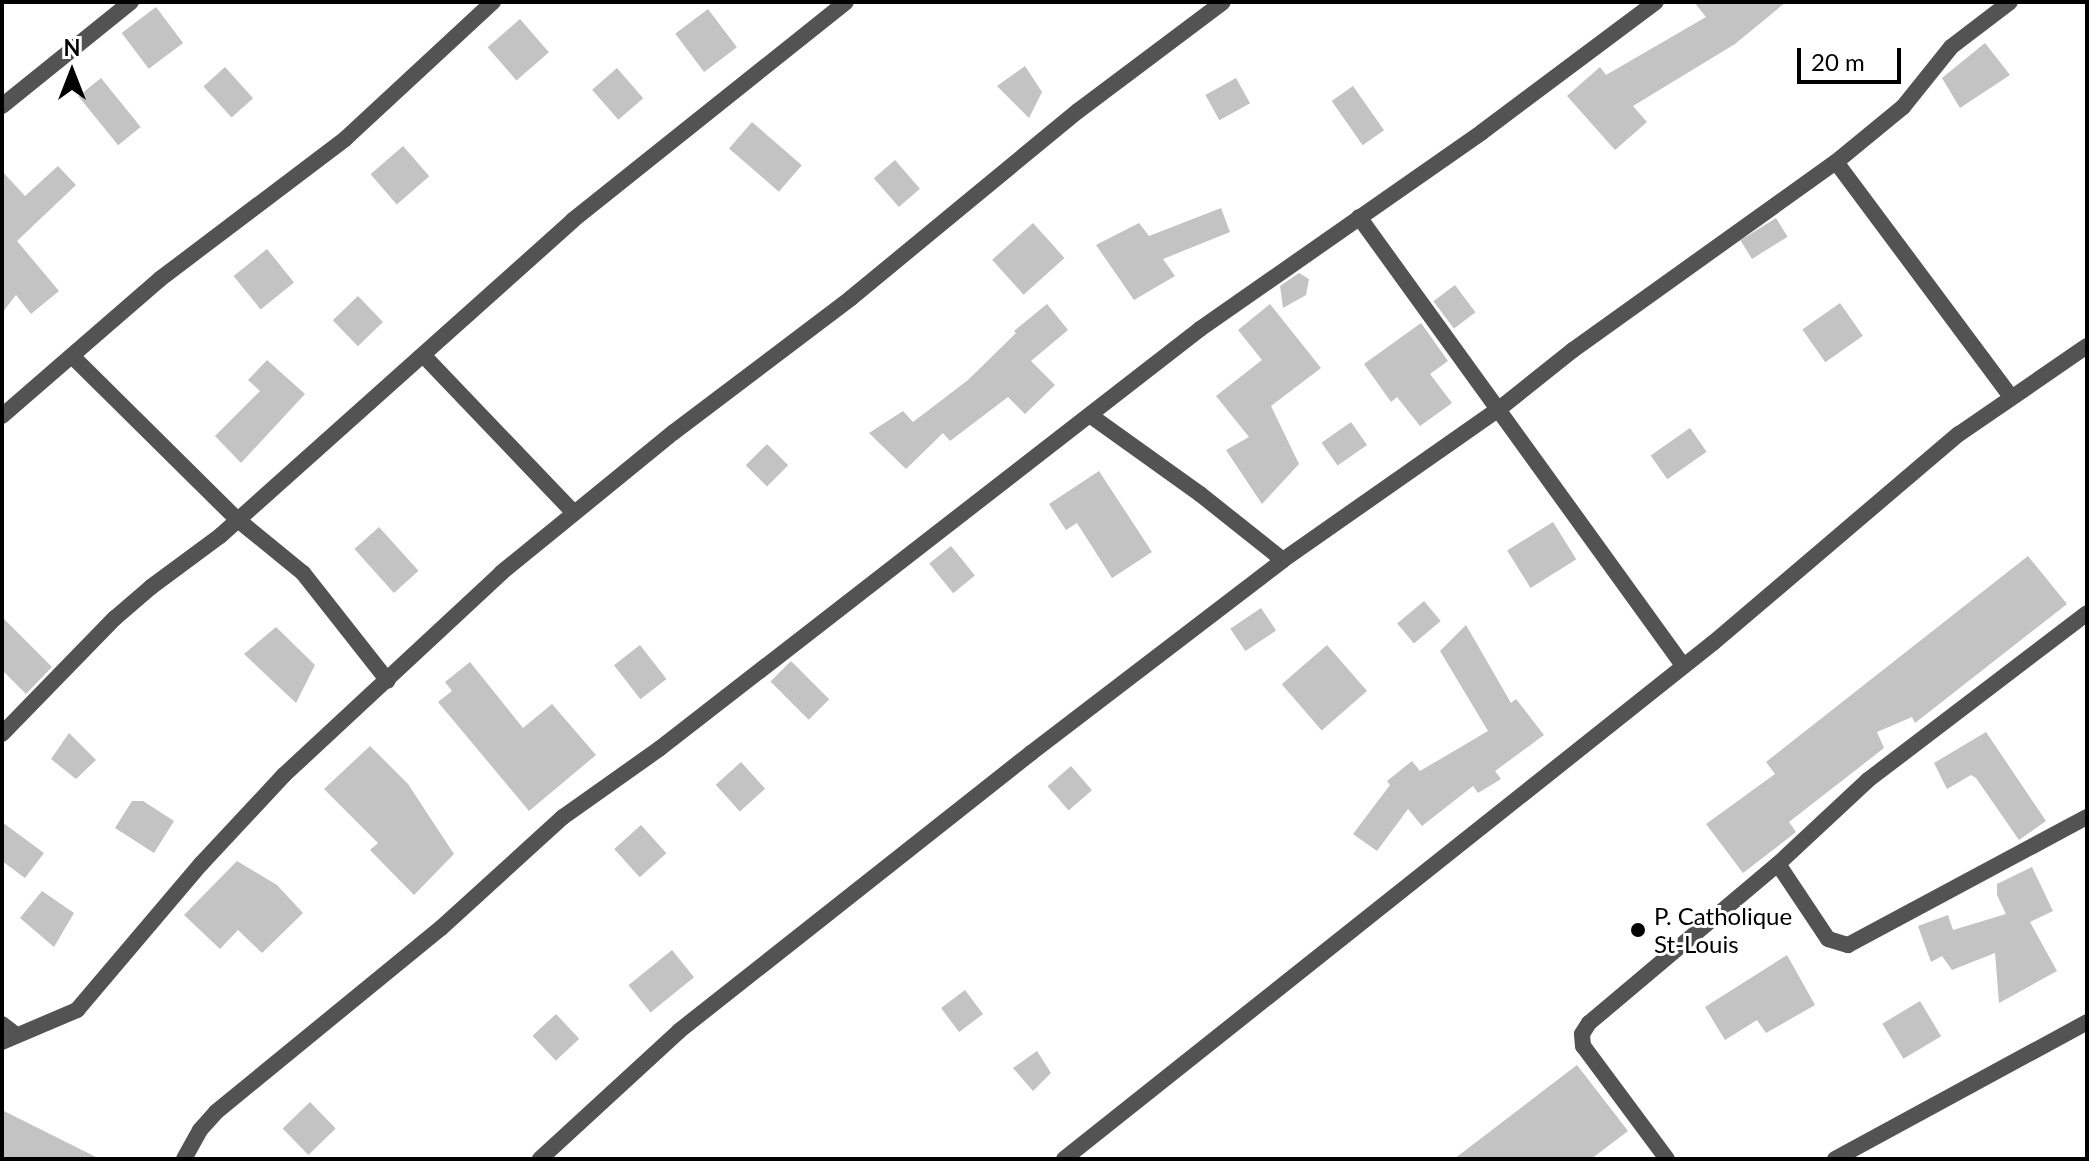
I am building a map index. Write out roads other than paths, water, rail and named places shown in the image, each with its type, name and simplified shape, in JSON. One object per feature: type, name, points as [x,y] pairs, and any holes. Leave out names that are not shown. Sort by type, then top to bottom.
[{"type":"street","points":[[2,106],[131,2]]},
{"type":"street","points":[[2,416],[160,279],[345,139],[493,2]]},
{"type":"street","points":[[2,734],[115,618],[238,520],[573,220],[846,2]]},
{"type":"street","points":[[6,1033],[77,1010],[201,864],[284,775],[501,573],[674,432],[851,298],[1078,111],[1223,2]]},
{"type":"street","points":[[184,1159],[200,1130],[216,1112],[441,928],[563,817],[659,749],[1200,329],[1482,132],[1656,2]]},
{"type":"street","points":[[540,1159],[679,1031],[1031,753],[1283,560],[1499,409],[1573,350],[1836,162],[1903,107],[1951,47],[2010,2]]},
{"type":"street","points":[[1836,162],[2011,397]]},
{"type":"street","points":[[1359,217],[1682,664]]},
{"type":"street","points":[[1064,1159],[1682,664],[1713,643],[1959,434],[2087,346]]},
{"type":"street","points":[[424,356],[574,513]]},
{"type":"street","points":[[73,357],[238,520],[303,573],[388,681]]},
{"type":"street","points":[[1091,416],[1200,494],[1283,560]]},
{"type":"street","points":[[1667,1159],[1587,1053],[1582,1034],[1778,864],[1868,780],[2087,613]]},
{"type":"street","points":[[1778,864],[1828,939],[1848,945],[2087,817]]},
{"type":"street","points":[[1835,1159],[2087,1022]]},
{"type":"place","name":"P. Catholique St-Louis","points":[[1638,930]]}]
